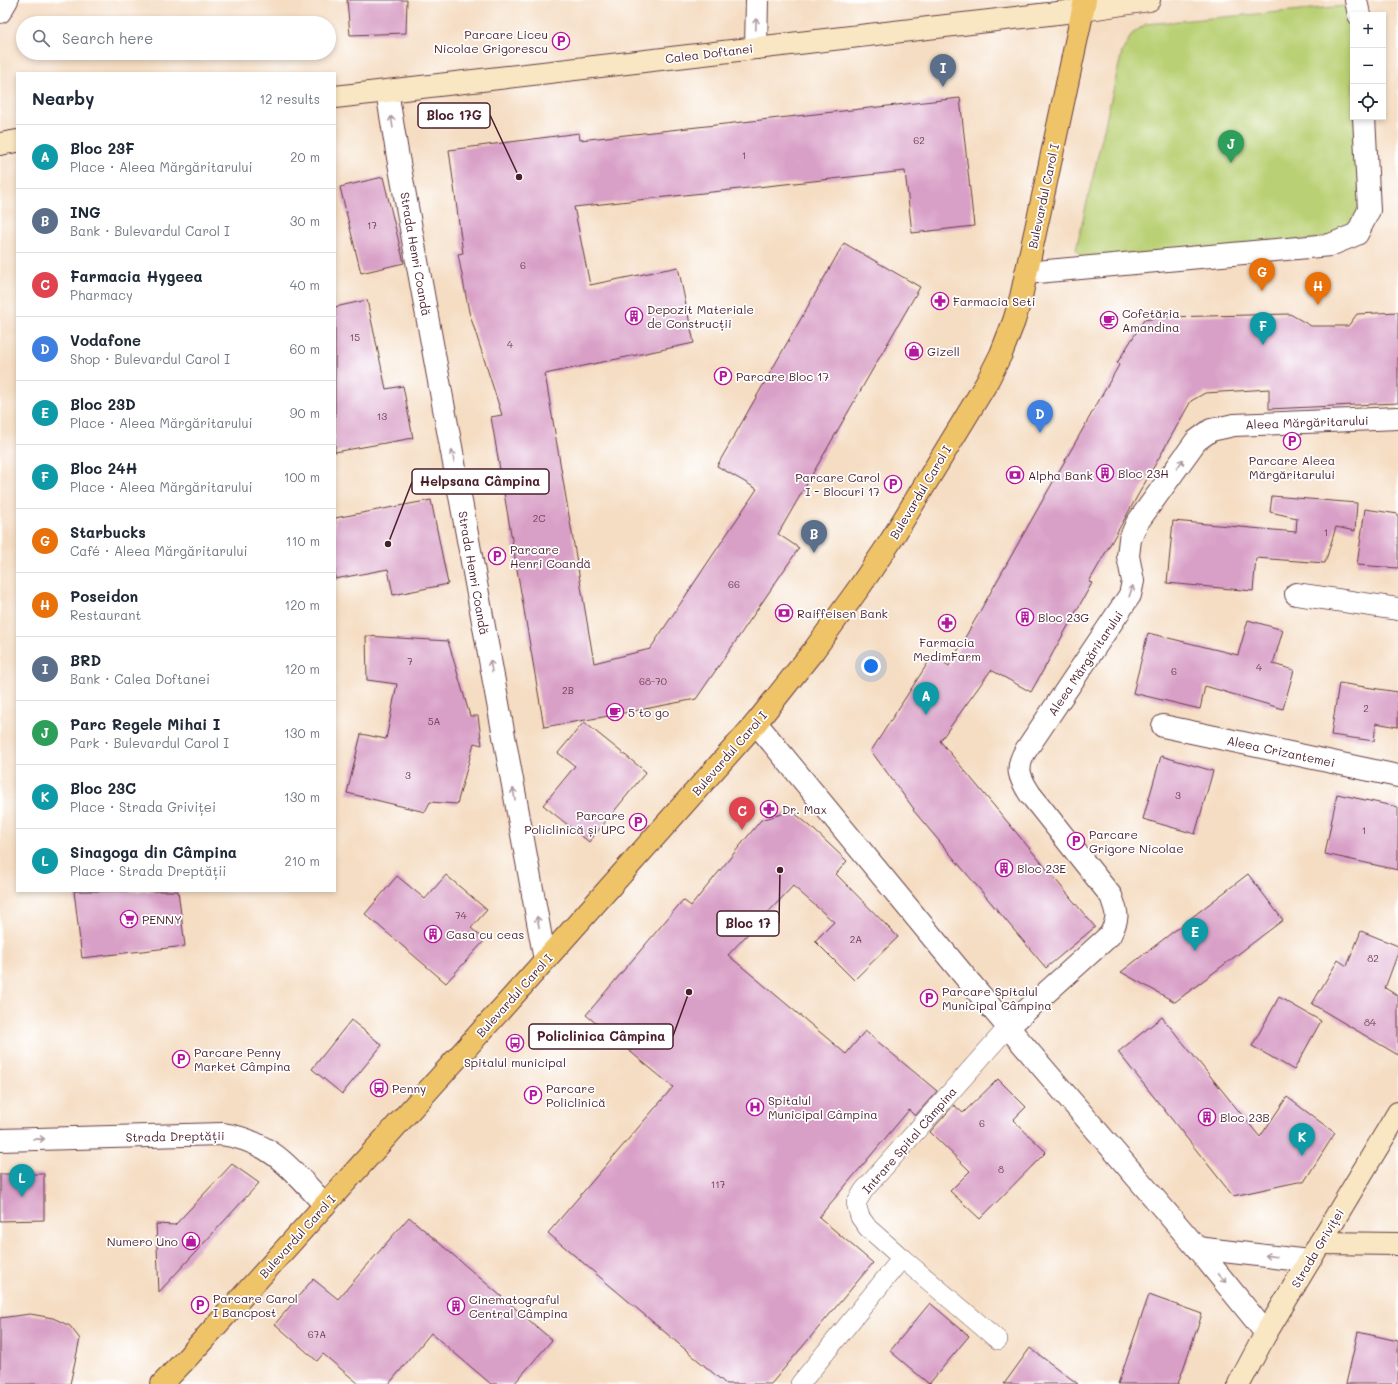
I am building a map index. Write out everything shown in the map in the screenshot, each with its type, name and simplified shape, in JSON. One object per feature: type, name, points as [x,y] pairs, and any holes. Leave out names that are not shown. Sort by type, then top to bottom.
[{"type":"main road","name":"Calea Doftanei","points":[[336,97],[756,48],[1084,5],[1148,0]]},
{"type":"main road","name":"Bulevardul Carol I","points":[[162,1384],[325,1205],[756,723],[814,650],[890,542],[978,397],[1001,354],[1014,321],[1026,273],[1084,5]]},
{"type":"main road","points":[[0,144],[16,141]]},
{"type":"main road","name":"Strada Griviței","points":[[1239,1384],[1266,1333],[1398,1113]]},
{"type":"main road","points":[[1314,1252],[1398,1244]]},
{"type":"street","points":[[0,12],[7,0]]},
{"type":"street","points":[[756,48],[757,0]]},
{"type":"street","points":[[1356,0],[1358,12]]},
{"type":"street","name":"Strada Henri Coandă","points":[[387,92],[545,960]]},
{"type":"street","points":[[1026,273],[1330,245],[1357,234],[1369,210],[1364,120]]},
{"type":"street","name":"Aleea Mărgăritarului","points":[[1008,1027],[1110,935],[1117,921],[1117,912],[1111,896],[1023,783],[1019,769],[1021,759],[1130,595],[1134,581],[1128,556],[1130,539],[1137,523],[1196,441],[1211,430],[1234,425],[1398,418]]},
{"type":"street","points":[[1296,594],[1398,609]]},
{"type":"street","points":[[756,723],[1008,1027],[1197,1248],[1266,1333]]},
{"type":"street","name":"Aleea Crizantemei","points":[[1163,726],[1398,776]]},
{"type":"street","name":"Strada Dreptății","points":[[0,1140],[222,1134],[249,1140],[276,1155],[325,1205]]},
{"type":"street","points":[[1197,1248],[1314,1252]]},
{"type":"lane","name":"Intrare Spital Câmpina","points":[[902,1258],[868,1228],[860,1217],[856,1203],[864,1190],[1008,1027]]},
{"type":"lane","points":[[800,1384],[902,1258],[998,1340]]},
{"type":"green space","points":[[1357,5],[1354,12],[1350,12],[1350,120],[1363,120],[1357,234],[1089,267],[1076,249],[1122,52],[1132,34],[1146,24]]},
{"type":"building","points":[[347,0],[407,0],[406,33],[350,35]]},
{"type":"building","points":[[960,98],[974,226],[912,233],[905,171],[574,207],[590,285],[678,267],[694,343],[545,374],[594,663],[650,649],[757,489],[717,466],[844,243],[920,287],[778,534],[799,548],[696,699],[544,727],[491,417],[502,415],[469,312],[458,254],[463,253],[449,150],[579,133],[580,140]]},
{"type":"building","points":[[383,177],[404,263],[361,273],[340,187]]},
{"type":"building","points":[[367,300],[386,389],[403,386],[413,438],[336,452],[336,307]]},
{"type":"building","points":[[1398,312],[1398,403],[1269,409],[1269,389],[1205,393],[1191,401],[1089,582],[1092,583],[1031,692],[991,670],[940,741],[1095,927],[1046,968],[913,810],[914,809],[871,751],[933,655],[949,666],[1119,365],[1117,363],[1144,320],[1166,317],[1290,314],[1311,326],[1348,326],[1357,314]]},
{"type":"building","points":[[1272,496],[1357,503],[1355,531],[1336,527],[1325,563],[1256,558],[1253,591],[1167,583],[1173,521],[1296,532],[1297,518],[1270,512]]},
{"type":"building","points":[[431,500],[448,584],[393,595],[388,569],[336,579],[336,518]]},
{"type":"building","points":[[1365,509],[1398,514],[1398,568],[1357,565]]},
{"type":"building","points":[[1248,620],[1283,630],[1273,664],[1294,670],[1283,709],[1205,686],[1200,709],[1133,693],[1148,633],[1238,655]]},
{"type":"building","points":[[366,636],[448,641],[470,716],[478,716],[482,745],[474,743],[457,804],[430,802],[425,812],[347,793],[361,734],[386,739],[397,684],[367,680]]},
{"type":"building","points":[[1339,683],[1398,692],[1398,727],[1376,723],[1374,741],[1331,735]]},
{"type":"building","points":[[584,722],[646,772],[589,842],[543,805],[575,766],[558,753]]},
{"type":"building","points":[[1161,756],[1213,771],[1195,834],[1143,819]]},
{"type":"building","points":[[1337,794],[1398,807],[1398,870],[1325,854]]},
{"type":"building","points":[[792,811],[847,861],[836,874],[898,937],[854,980],[815,941],[834,922],[793,886],[728,955],[846,1054],[865,1031],[937,1091],[915,1116],[909,1110],[819,1217],[873,1263],[771,1384],[726,1384],[548,1233],[673,1087],[586,1015],[683,900],[691,906],[761,820]]},
{"type":"building","points":[[1248,874],[1283,920],[1175,1002],[1121,972]]},
{"type":"building","name":"Casa cu ceas","points":[[446,875],[487,910],[471,928],[485,940],[446,983],[365,914],[397,876],[425,899]]},
{"type":"building","name":"PENNY","points":[[74,892],[178,892],[185,946],[82,958]]},
{"type":"building","points":[[1361,931],[1398,946],[1398,953],[1385,988],[1398,996],[1398,1055],[1312,1004],[1338,960],[1347,966]]},
{"type":"building","points":[[1279,997],[1321,1021],[1294,1070],[1252,1046]]},
{"type":"building","name":"Bloc 23B","points":[[1162,1017],[1260,1137],[1287,1097],[1335,1133],[1304,1182],[1233,1196],[1118,1052]]},
{"type":"building","points":[[351,1020],[382,1045],[342,1094],[312,1069]]},
{"type":"building","points":[[998,1079],[1026,1107],[1013,1120],[1046,1152],[980,1219],[950,1191],[970,1171],[930,1132],[954,1105],[963,1113]]},
{"type":"building","points":[[232,1164],[259,1183],[159,1292],[156,1224],[175,1225]]},
{"type":"building","points":[[0,1174],[44,1174],[44,1220],[0,1221]]},
{"type":"building","points":[[409,1217],[552,1340],[514,1384],[491,1384],[431,1333],[389,1384],[359,1384],[323,1354],[317,1361],[275,1324],[313,1279],[338,1299]]},
{"type":"building","points":[[1149,1295],[1202,1314],[1178,1384],[1118,1384]]},
{"type":"building","points":[[930,1303],[969,1336],[929,1384],[890,1351]]},
{"type":"building","points":[[30,1314],[53,1318],[70,1326],[80,1339],[70,1384],[0,1384],[0,1318]]},
{"type":"building","points":[[1358,1332],[1398,1341],[1398,1384],[1346,1384]]},
{"type":"building","points":[[1030,1348],[1078,1384],[1004,1384]]},
{"type":"place","name":"Parcare Liceu Nicolae Grigorescu","points":[[561,41]]},
{"type":"place","name":"BRD","points":[[943,87]]},
{"type":"place","name":"Parc Regele Mihai I","points":[[1231,163]]},
{"type":"place","name":"Bloc 17G","points":[[519,177]]},
{"type":"place","name":"Starbucks","points":[[1262,291]]},
{"type":"place","name":"Farmacia Seti","points":[[940,301]]},
{"type":"place","name":"Poseidon","points":[[1318,305]]},
{"type":"place","name":"Depozit Materiale de Construcții","points":[[634,316]]},
{"type":"place","name":"Cofetăria Amandina","points":[[1109,320]]},
{"type":"place","name":"Bloc 24H","points":[[1263,345]]},
{"type":"place","name":"Gizell","points":[[914,351]]},
{"type":"place","name":"Parcare Bloc 17","points":[[723,376]]},
{"type":"place","name":"Vodafone","points":[[1040,433]]},
{"type":"place","name":"Parcare Aleea Mărgăritarului","points":[[1292,441]]},
{"type":"place","name":"Bloc 23H","points":[[1105,473]]},
{"type":"place","name":"Alpha Bank","points":[[1015,475]]},
{"type":"place","name":"Parcare Carol I - Blocuri 17","points":[[893,484]]},
{"type":"place","name":"Helpsana Câmpina","points":[[388,544]]},
{"type":"place","name":"ING","points":[[814,553]]},
{"type":"place","name":"Parcare Henri Coandă","points":[[497,556]]},
{"type":"place","name":"Raiffeisen Bank","points":[[784,613]]},
{"type":"place","name":"Bloc 23G","points":[[1025,617]]},
{"type":"place","name":"Farmacia MedimFarm","points":[[947,623]]},
{"type":"place","name":"5 to go","points":[[615,712]]},
{"type":"place","name":"Bloc 23F","points":[[926,715]]},
{"type":"place","name":"Dr. Max","points":[[769,809]]},
{"type":"place","name":"Parcare Policlinică și UPC","points":[[638,822]]},
{"type":"place","name":"Farmacia Hygeea","points":[[742,830]]},
{"type":"place","name":"Parcare Grigore Nicolae","points":[[1076,841]]},
{"type":"place","name":"Bloc 23E","points":[[1004,868]]},
{"type":"place","name":"Bloc 17","points":[[780,870]]},
{"type":"place","name":"PENNY","points":[[129,919]]},
{"type":"place","name":"Casa cu ceas","points":[[433,934]]},
{"type":"place","name":"Bloc 23D","points":[[1195,951]]},
{"type":"place","name":"Policlinica Câmpina","points":[[689,992]]},
{"type":"place","name":"Parcare Spitalul Municipal Câmpina","points":[[929,998]]},
{"type":"place","name":"Spitalul municipal","points":[[515,1043]]},
{"type":"place","name":"Parcare Penny Market Câmpina","points":[[181,1059]]},
{"type":"place","name":"Penny","points":[[379,1088]]},
{"type":"place","name":"Parcare Policlinică","points":[[533,1095]]},
{"type":"place","name":"Spitalul Municipal Câmpina","points":[[755,1107]]},
{"type":"place","name":"Bloc 23B","points":[[1207,1117]]},
{"type":"place","name":"Bloc 23C","points":[[1302,1156]]},
{"type":"place","name":"Sinagoga din Câmpina","points":[[22,1197]]},
{"type":"place","name":"Numero Uno","points":[[191,1241]]},
{"type":"place","name":"Parcare Carol I Bancpost","points":[[200,1305]]},
{"type":"place","name":"Cinematograful Central Câmpina","points":[[456,1306]]}]
